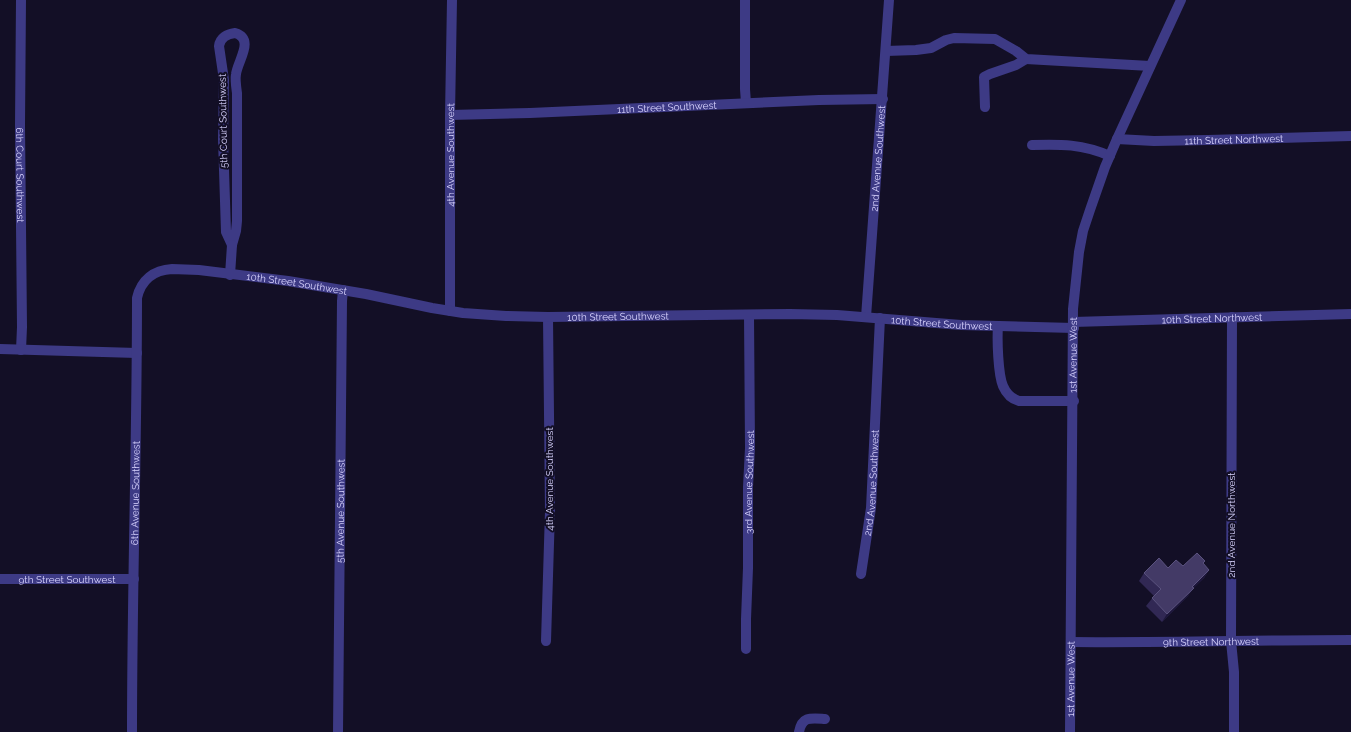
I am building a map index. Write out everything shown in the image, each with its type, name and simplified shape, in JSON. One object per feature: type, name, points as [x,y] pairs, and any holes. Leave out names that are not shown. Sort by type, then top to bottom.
[{"type":"street","name":"6th Court Southwest","points":[[21,0],[21,350]]},
{"type":"street","name":"4th Avenue Southwest","points":[[450,311],[450,115],[452,0]]},
{"type":"street","points":[[745,0],[746,103]]},
{"type":"street","name":"2nd Avenue Southwest","points":[[866,317],[889,0]]},
{"type":"street","name":"1st Avenue West","points":[[1070,732],[1074,325],[1076,270],[1083,231],[1110,156],[1181,0]]},
{"type":"street","name":"5th Court Southwest","points":[[230,275],[232,245],[237,221],[237,92],[235,76],[245,44],[244,38],[235,33],[225,36],[219,42],[218,46],[224,80],[223,139],[226,232],[232,245]]},
{"type":"street","points":[[886,50],[916,50],[931,48],[946,40],[954,38],[994,39],[1016,50],[1026,59]]},
{"type":"street","points":[[984,107],[984,77],[1016,65],[1026,59],[1150,66]]},
{"type":"street","name":"11th Street Southwest","points":[[450,115],[530,113],[819,100],[883,99]]},
{"type":"street","name":"11th Street Northwest","points":[[1117,139],[1177,141],[1351,136]]},
{"type":"street","points":[[1032,145],[1059,144],[1084,147],[1110,156]]},
{"type":"street","name":"10th Street Southwest","points":[[166,269],[199,270],[280,280],[344,290],[450,311],[506,316],[548,317],[790,314],[866,317],[961,325],[1074,325]]},
{"type":"street","name":"6th Avenue Southwest","points":[[132,732],[132,617],[134,579],[137,298],[149,276],[166,269]]},
{"type":"street","name":"5th Avenue Southwest","points":[[338,732],[342,301],[344,290]]},
{"type":"street","name":"10th Street Northwest","points":[[1074,325],[1232,317],[1351,314]]},
{"type":"street","name":"3rd Avenue Southwest","points":[[746,650],[748,487],[750,448],[749,315]]},
{"type":"street","name":"4th Avenue Southwest","points":[[546,641],[550,511],[548,317]]},
{"type":"street","name":"2nd Avenue Northwest","points":[[1232,317],[1231,641],[1234,672],[1234,732]]},
{"type":"street","name":"2nd Avenue Southwest","points":[[862,574],[871,508],[880,318]]},
{"type":"street","points":[[998,326],[997,335],[1002,381],[1012,397],[1019,401],[1074,401]]},
{"type":"street","points":[[0,349],[137,353]]},
{"type":"street","name":"9th Street Southwest","points":[[0,579],[134,579]]},
{"type":"street","name":"9th Street Northwest","points":[[1071,642],[1160,643],[1351,640]]},
{"type":"street","points":[[799,732],[801,724],[804,721],[813,718],[825,718]]},
{"type":"building","points":[[1197,553],[1205,561],[1203,563],[1209,570],[1192,587],[1194,588],[1167,614],[1152,598],[1161,589],[1144,573],[1159,558],[1168,568],[1176,560],[1183,566]]}]
